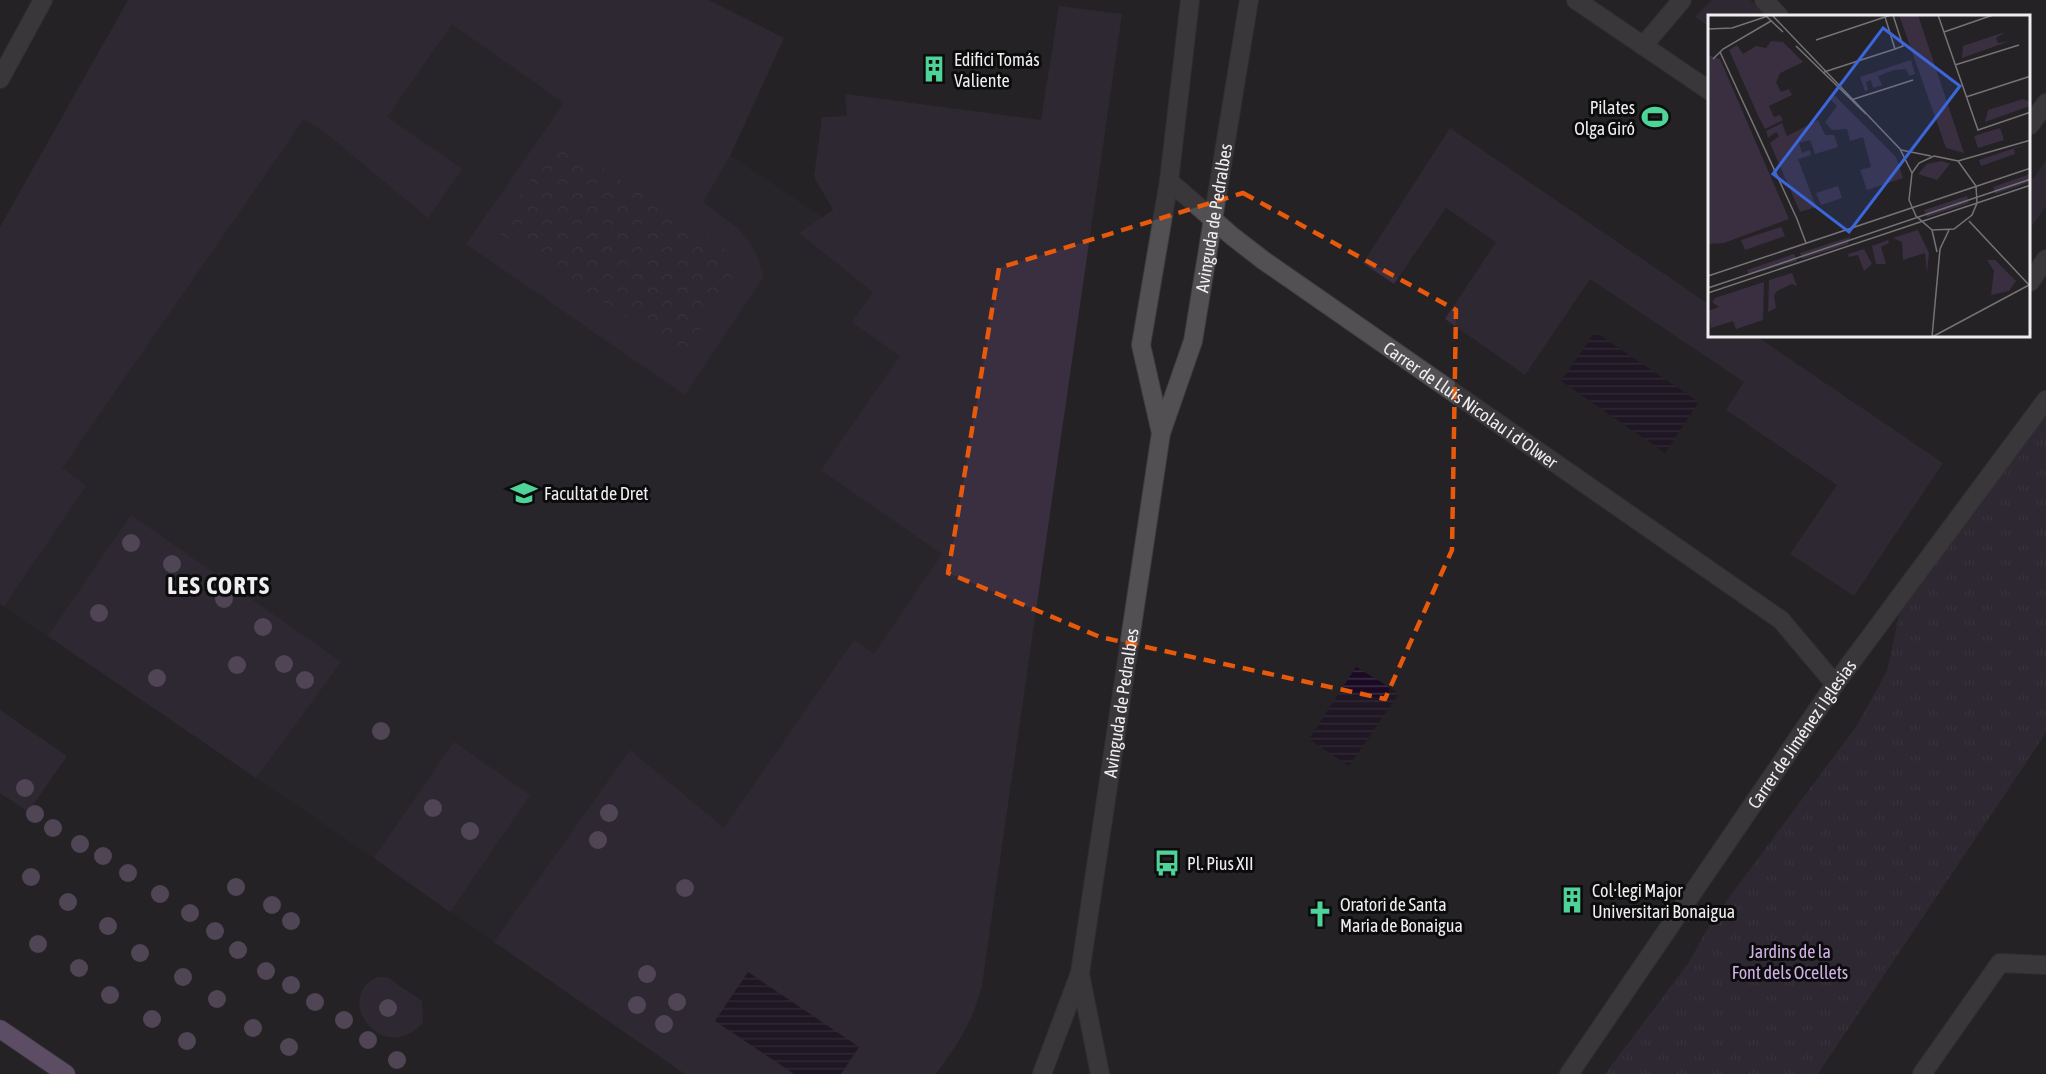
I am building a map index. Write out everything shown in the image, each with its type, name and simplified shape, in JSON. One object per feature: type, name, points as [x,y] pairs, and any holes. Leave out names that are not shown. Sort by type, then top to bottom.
[{"type":"main road","points":[[0,1029],[66,1074]]},
{"type":"street","points":[[0,79],[43,0]]},
{"type":"street","name":"Avinguda de Pedralbes","points":[[1161,433],[1142,345],[1169,181],[1190,0]]},
{"type":"street","name":"Avinguda de Pedralbes","points":[[1042,1074],[1050,1046],[1070,1003],[1080,973],[1161,433],[1193,341],[1249,0]]},
{"type":"street","points":[[1576,0],[1708,91]]},
{"type":"street","points":[[1643,46],[1682,0]]},
{"type":"street","points":[[1764,0],[1778,15]]},
{"type":"street","points":[[2031,124],[2046,103]]},
{"type":"street","name":"Carrer de Lluís Nicolau i d'Olwer","points":[[1169,181],[1263,260],[1781,620],[1835,684]]},
{"type":"street","points":[[2031,281],[2046,259]]},
{"type":"street","name":"Carrer de Jiménez i Iglesias","points":[[1569,1074],[1835,684],[2046,400]]},
{"type":"street","points":[[1922,1074],[2000,963],[2046,965]]},
{"type":"street","name":"Avinguda de Pedralbes","points":[[1080,973],[1100,1074]]},
{"type":"highlighted area","points":[[1243,193],[1456,310],[1452,550],[1385,699],[1100,637],[948,573],[999,268]]},
{"type":"shaded area","name":"Facultat de Dret","points":[[497,0],[1069,382],[685,1074],[374,858],[0,604],[0,251]]},
{"type":"shaded area","points":[[1595,332],[1699,402],[1665,453],[1561,381]]},
{"type":"shaded area","points":[[1356,667],[1396,691],[1398,695],[1349,766],[1309,739]]},
{"type":"shaded area","points":[[748,972],[859,1047],[841,1074],[794,1074],[715,1021]]},
{"type":"green space","points":[[128,0],[709,0],[784,38],[730,156],[703,202],[749,241],[763,277],[685,395],[466,244],[564,103],[452,24],[387,117],[462,169],[428,218],[327,134],[304,119],[62,468],[86,486],[4,606],[0,604],[0,227]]},
{"type":"green space","points":[[1712,0],[1750,0],[1767,15],[1708,15],[1708,26],[1695,17]]},
{"type":"green space","points":[[1059,6],[1122,14],[982,985],[974,1010],[964,1032],[936,1074],[685,1074],[494,942],[630,750],[724,828],[854,640],[874,654],[942,554],[821,470],[900,356],[852,322],[873,292],[799,233],[833,210],[814,177],[822,117],[847,116],[845,94],[1041,120]]},
{"type":"green space","points":[[1450,128],[1708,304],[1708,338],[1759,338],[1943,463],[1854,596],[1790,554],[1837,485],[1726,410],[1744,382],[1590,279],[1525,375],[1445,319],[1496,242],[1446,208],[1394,284],[1363,263]]},
{"type":"green space","points":[[559,140],[721,245],[734,260],[731,282],[683,355],[495,230]]},
{"type":"green space","points":[[2046,160],[2046,206],[2031,228],[2031,182]]},
{"type":"green space","name":"Jardins de la Font dels Ocellets","points":[[2046,400],[2046,733],[1818,1074],[1605,1074],[1689,962],[1713,919],[1857,725],[1887,671],[1904,592]]},
{"type":"green space","points":[[131,515],[341,662],[256,778],[48,636]]},
{"type":"green space","points":[[0,710],[67,756],[28,812],[0,793]]},
{"type":"green space","points":[[454,742],[530,795],[450,912],[374,858]]},
{"type":"green space","points":[[378,977],[387,977],[422,1001],[423,1023],[407,1035],[391,1037],[378,1033],[367,1024],[361,1011],[360,998],[365,986]]},
{"type":"place","name":"Edifici Tomás Valiente","points":[[934,69]]},
{"type":"place","name":"Pilates Olga Giró","points":[[1655,117]]},
{"type":"place","name":"Facultat de Dret","points":[[524,493]]},
{"type":"place","name":"Pl. Pius XII","points":[[1167,863]]},
{"type":"place","name":"Col·legi Major Universitari Bonaigua","points":[[1572,900]]},
{"type":"place","name":"Oratori de Santa Maria de Bonaigua","points":[[1320,914]]},
{"type":"district","name":"LES CORTS","points":[[219,585]]}]
